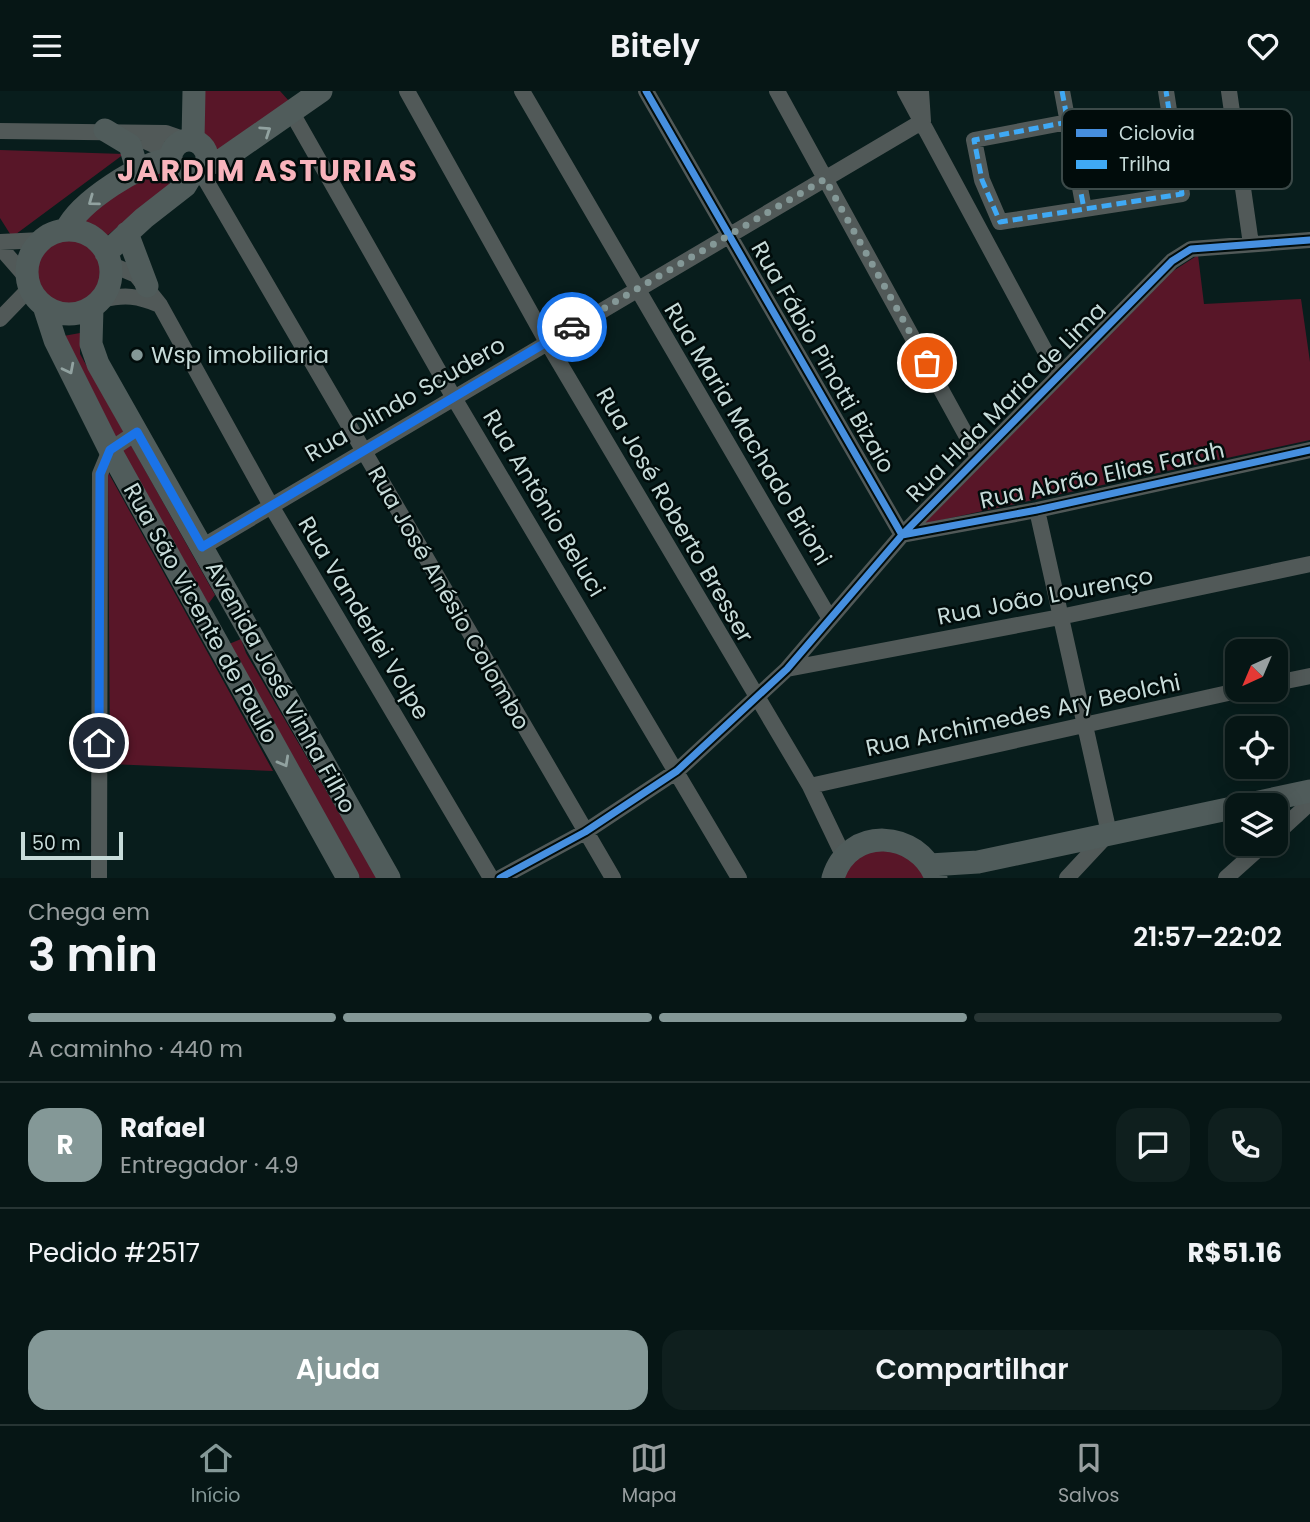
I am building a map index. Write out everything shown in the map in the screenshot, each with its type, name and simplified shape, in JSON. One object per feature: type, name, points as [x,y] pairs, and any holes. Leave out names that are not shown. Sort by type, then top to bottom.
[{"type":"street","points":[[194,91],[175,170],[200,171]]},
{"type":"street","points":[[108,259],[127,233],[200,171],[219,162],[321,91]]},
{"type":"street","name":"Rua José Roberto Bresser","points":[[407,91],[547,342],[825,814],[851,851]]},
{"type":"street","name":"Rua Maria Machado Brioni","points":[[522,91],[830,619]]},
{"type":"street","name":"Rua Fábio Pinotti Bizaio","points":[[646,91],[902,535]]},
{"type":"street","points":[[777,91],[978,455]]},
{"type":"street","points":[[905,91],[1058,375]]},
{"type":"street","points":[[921,91],[923,121]]},
{"type":"street","points":[[1062,91],[1065,109]]},
{"type":"street","points":[[1166,91],[1169,109]]},
{"type":"street","points":[[1229,91],[1232,109]]},
{"type":"street","name":"Rua Antônio Beluci","points":[[292,113],[454,398],[739,878]]},
{"type":"street","name":"Rua Olindo Scudero","points":[[202,547],[270,504],[732,236],[923,121]]},
{"type":"street","points":[[1062,123],[974,140],[982,180],[1000,222],[1182,194],[1181,189]]},
{"type":"street","points":[[0,131],[113,130],[166,133],[180,148]]},
{"type":"street","points":[[113,130],[130,145],[137,169]]},
{"type":"street","points":[[0,244],[42,240],[66,230],[77,213],[137,169],[180,148],[205,149],[200,171]]},
{"type":"street","name":"Rua José Anésio Colombo","points":[[200,171],[613,878]]},
{"type":"street","points":[[1080,189],[1084,209]]},
{"type":"street","points":[[1243,189],[1251,244],[1310,240]]},
{"type":"street","points":[[66,230],[89,235],[108,259],[111,277],[97,304]]},
{"type":"street","points":[[127,233],[147,286]]},
{"type":"street","points":[[42,240],[29,257],[35,294],[59,313],[76,314],[121,295],[136,295],[160,305]]},
{"type":"street","name":"Rua São Vicente de Paulo","points":[[0,244],[35,294],[110,450],[348,878]]},
{"type":"street","name":"Rua Hlda Maria de Lima","points":[[500,878],[585,832],[677,771],[787,669],[902,535],[1172,261],[1191,249],[1251,244]]},
{"type":"street","name":"Rua Vanderlei Volpe","points":[[108,259],[147,286],[160,305],[270,504],[491,878]]},
{"type":"street","points":[[2,317],[35,294]]},
{"type":"street","name":"Avenida José Vinha Filho","points":[[97,304],[91,345],[227,594],[388,878]]},
{"type":"street","points":[[99,878],[100,474],[110,450],[137,432]]},
{"type":"street","name":"Rua Abrão Elias Farah","points":[[902,535],[1037,510],[1310,450]]},
{"type":"street","points":[[1037,510],[1109,834]]},
{"type":"street","name":"Rua João Lourenço","points":[[787,669],[1060,617],[1310,563]]},
{"type":"street","points":[[201,612],[227,594]]},
{"type":"street","points":[[216,637],[242,620]]},
{"type":"street","points":[[1288,681],[1310,676]]},
{"type":"street","name":"Rua Archimedes Ary Beolchi","points":[[810,786],[1225,694]]},
{"type":"street","points":[[1288,796],[1310,791]]},
{"type":"street","points":[[1288,823],[1310,803]]},
{"type":"street","points":[[833,878],[851,851],[874,839],[906,843],[933,871],[1225,810]]},
{"type":"street","points":[[1067,878],[1109,834]]},
{"type":"street","points":[[1226,878],[1251,856]]},
{"type":"street","points":[[954,878],[978,862]]},
{"type":"shaded area","points":[[199,91],[280,91],[289,101],[218,156],[205,152]]},
{"type":"shaded area","points":[[0,150],[124,154],[12,237],[0,218]]},
{"type":"shaded area","points":[[152,166],[168,167],[173,174],[168,187],[104,238],[78,223]]},
{"type":"shaded area","points":[[68,237],[87,243],[97,253],[103,272],[97,291],[87,301],[68,307],[49,301],[39,291],[33,272],[39,253],[49,243]]},
{"type":"shaded area","points":[[1198,255],[1204,304],[1301,299],[1310,362],[1310,440],[923,524],[1170,273]]},
{"type":"shaded area","points":[[80,333],[80,354],[215,595],[209,603],[203,602],[58,337]]},
{"type":"shaded area","points":[[108,472],[273,771],[110,764]]},
{"type":"shaded area","points":[[241,639],[246,653],[377,878],[360,878],[229,649],[229,644]]},
{"type":"shaded area","points":[[903,847],[930,878],[840,878],[864,849]]},
{"type":"marked path","points":[[1062,91],[1065,109]]},
{"type":"marked path","points":[[1166,91],[1169,109]]},
{"type":"marked path","points":[[1062,123],[974,140],[982,180],[1000,222],[1182,194],[1181,189]]},
{"type":"marked path","points":[[1080,189],[1084,209]]},
{"type":"cycle path","points":[[646,91],[902,535],[1037,510],[1310,450]]},
{"type":"cycle path","points":[[500,878],[585,832],[677,771],[787,669],[902,535],[1172,261],[1191,249],[1310,240]]},
{"type":"way so far","points":[[572,327],[732,236],[825,179],[927,363]]},
{"type":"place","name":"Wsp imobiliaria","points":[[137,355]]},
{"type":"district","name":"JARDIM ASTURIAS","points":[[268,171]]},
{"type":"route","points":[[99,743],[100,474],[110,450],[137,432],[202,547],[270,504],[572,327]]}]
